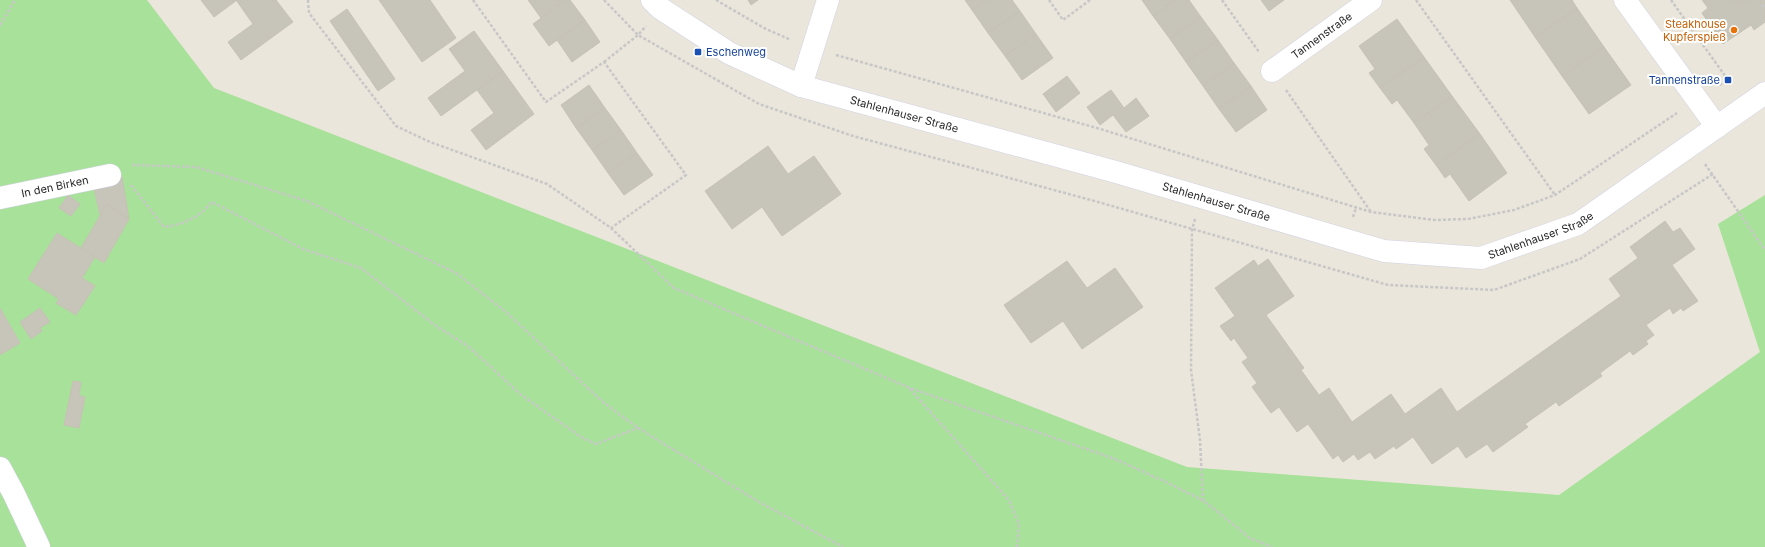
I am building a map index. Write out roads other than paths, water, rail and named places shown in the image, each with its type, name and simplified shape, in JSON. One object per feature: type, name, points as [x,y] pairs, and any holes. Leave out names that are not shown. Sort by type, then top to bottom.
[{"type":"street","name":"Stahlenhauser Straße","points":[[652,0],[660,8],[729,53],[801,86],[1200,197],[1384,252],[1481,258],[1578,224],[1765,93]]},
{"type":"street","points":[[801,86],[828,0]]},
{"type":"street","name":"Tannenstraße","points":[[1272,71],[1371,0]]},
{"type":"street","points":[[1625,0],[1717,127]]},
{"type":"street","name":"In den Birken","points":[[0,198],[119,170]]},
{"type":"street","points":[[0,468],[39,547]]},
{"type":"place","name":"Steakhouse Kupferspieß","points":[[1734,30]]},
{"type":"place","name":"Eschenweg","points":[[698,52]]},
{"type":"place","name":"Tannenstraße","points":[[1728,80]]}]
